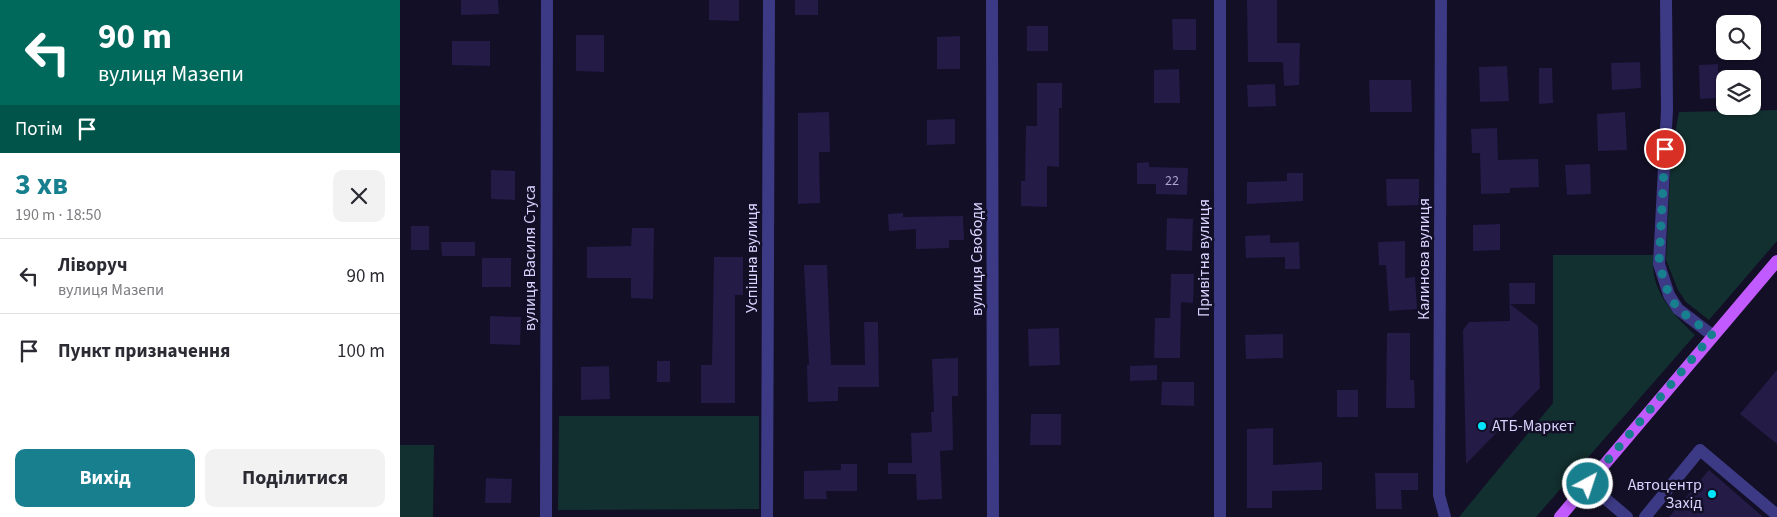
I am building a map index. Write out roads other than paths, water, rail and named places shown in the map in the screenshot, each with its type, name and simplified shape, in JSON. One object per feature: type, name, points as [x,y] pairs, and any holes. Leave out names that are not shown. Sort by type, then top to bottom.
[{"type":"main road","points":[[1560,517],[1712,335],[1777,261]]},
{"type":"street","name":"вулиця Василя Стуса","points":[[546,517],[547,0]]},
{"type":"street","name":"Успішна вулиця","points":[[767,517],[769,0]]},
{"type":"street","name":"вулиця Свободи","points":[[992,0],[993,517]]},
{"type":"street","name":"Привітна вулиця","points":[[1220,0],[1220,517]]},
{"type":"street","name":"Калинова вулиця","points":[[1441,0],[1439,495],[1445,517]]},
{"type":"street","points":[[1666,0],[1667,110],[1659,264],[1669,295],[1678,309],[1712,335]]},
{"type":"street","points":[[1645,517],[1700,450],[1777,515]]},
{"type":"street","points":[[1588,484],[1627,517]]},
{"type":"place","name":"АТБ-Маркет","points":[[1482,426]]},
{"type":"place","name":"Автоцентр Захід","points":[[1712,494]]}]
